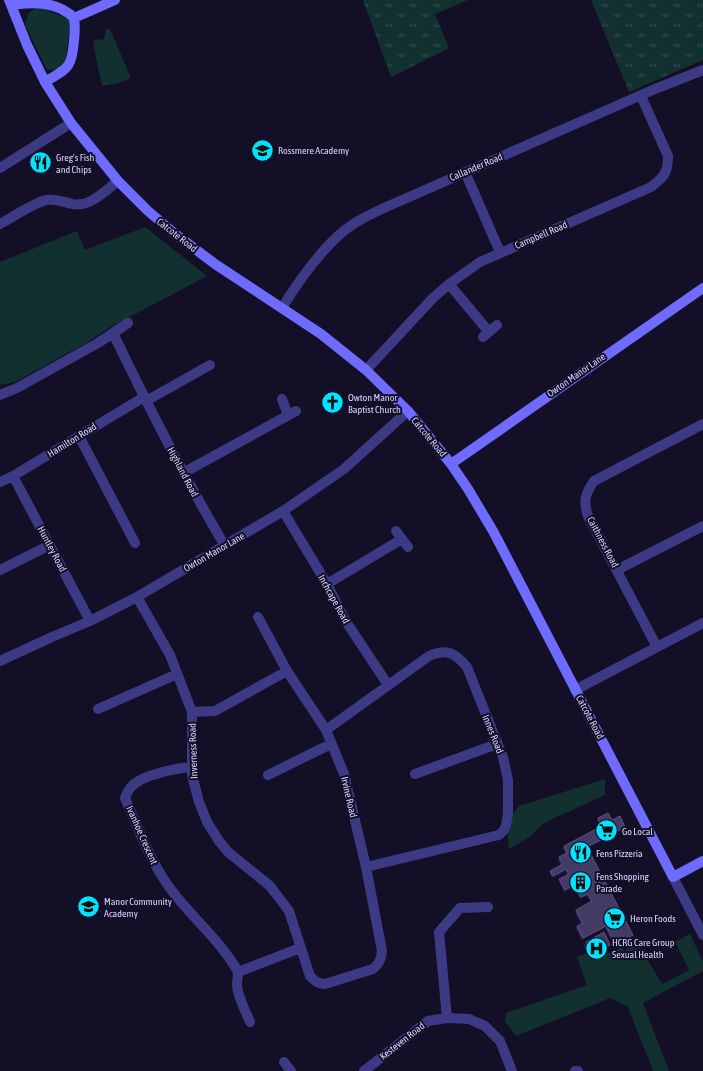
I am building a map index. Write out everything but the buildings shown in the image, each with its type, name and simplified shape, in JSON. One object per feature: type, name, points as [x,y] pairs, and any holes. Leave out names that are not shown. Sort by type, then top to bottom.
[{"type":"street","points":[[74,18],[115,0]]},
{"type":"street","points":[[10,3],[41,3],[69,12],[74,18],[73,57],[70,64],[64,70],[45,82]]},
{"type":"street","name":"Catcote Road","points":[[10,3],[27,45],[45,82],[71,123],[118,181],[148,211],[174,233],[216,264],[321,334],[366,370],[408,411],[451,464],[493,531],[703,935]]},
{"type":"street","name":"Callander Road","points":[[282,308],[312,264],[340,234],[361,219],[680,78],[703,70]]},
{"type":"street","name":"Campbell Road","points":[[366,370],[433,298],[449,284],[480,262],[651,187],[665,175],[668,166],[668,156],[641,96]]},
{"type":"street","points":[[0,168],[71,123]]},
{"type":"street","points":[[465,172],[500,252]]},
{"type":"street","points":[[0,224],[39,202],[47,200],[57,200],[72,204],[88,203],[118,181]]},
{"type":"street","points":[[449,284],[486,334],[497,325]]},
{"type":"street","name":"Owton Manor Lane","points":[[451,464],[703,288]]},
{"type":"street","points":[[0,395],[17,388],[128,323]]},
{"type":"street","name":"Highland Road","points":[[113,333],[183,473],[225,546]]},
{"type":"street","name":"Hamilton Road","points":[[0,482],[13,476],[79,436],[210,364]]},
{"type":"street","points":[[183,473],[292,413],[282,399]]},
{"type":"street","name":"Owton Manor Lane","points":[[0,661],[90,621],[137,597],[283,512],[344,469],[408,411]]},
{"type":"street","name":"Caithness Road","points":[[657,647],[588,516],[585,505],[586,492],[594,481],[703,424]]},
{"type":"street","points":[[79,436],[135,543]]},
{"type":"street","name":"Huntley Road","points":[[13,476],[90,621]]},
{"type":"street","name":"Inchcape Road","points":[[283,512],[327,584],[345,620],[388,685]]},
{"type":"street","points":[[617,570],[703,526]]},
{"type":"street","points":[[327,584],[402,539]]},
{"type":"street","points":[[0,570],[50,545]]},
{"type":"street","name":"Inverness Road","points":[[137,597],[170,655],[192,712],[192,775],[199,802],[207,822],[219,841],[240,863],[270,886],[279,896],[289,911],[310,976]]},
{"type":"street","name":"Irvine Road","points":[[258,617],[287,671],[326,730],[344,774],[366,867],[382,951],[382,959],[373,969],[325,984],[319,984],[310,976]]},
{"type":"street","points":[[575,690],[703,623]]},
{"type":"street","name":"Innes Road","points":[[326,730],[429,656],[437,652],[445,651],[460,659],[467,667],[503,757],[508,780],[508,814],[504,830],[499,835],[366,867]]},
{"type":"street","points":[[192,712],[215,711],[287,671]]},
{"type":"street","points":[[98,709],[177,674]]},
{"type":"street","points":[[264,765],[270,778],[331,744]]},
{"type":"street","points":[[415,774],[497,744]]},
{"type":"street","name":"Ivanhoe Crescent","points":[[192,767],[170,770],[135,783],[130,788],[126,798],[148,853],[160,874],[175,895],[224,950],[238,972]]},
{"type":"street","points":[[673,877],[703,861]]},
{"type":"street","points":[[447,1018],[439,932],[460,908],[488,907]]},
{"type":"street","points":[[250,1022],[241,1009],[236,983],[239,978],[238,972],[300,948]]},
{"type":"street","name":"Kesteven Road","points":[[364,1071],[428,1021],[447,1018],[469,1019],[485,1026],[500,1041],[512,1071]]},
{"type":"street","points":[[284,1062],[291,1071]]},
{"type":"green space","points":[[363,0],[468,0],[435,14],[449,48],[391,77]]},
{"type":"green space","points":[[591,0],[703,0],[703,60],[629,92]]},
{"type":"green space","points":[[35,8],[44,9],[71,20],[65,62],[57,69],[47,70],[25,25],[28,14]]},
{"type":"green space","points":[[110,29],[131,78],[119,83],[102,86],[93,44],[95,40],[104,39],[106,30]]},
{"type":"green space","points":[[145,227],[207,276],[107,329],[86,343],[15,382],[0,385],[0,262],[77,231],[85,250]]},
{"type":"green space","points":[[605,779],[605,795],[544,823],[530,837],[509,849],[508,836],[510,821],[519,806]]},
{"type":"green space","points":[[690,934],[703,961],[703,971],[643,1003],[669,1071],[653,1071],[628,1007],[610,998],[516,1036],[505,1021],[506,1013],[587,985],[577,957],[587,953],[591,960],[623,947],[624,952],[636,940],[662,984],[689,970],[675,942]]},
{"type":"place","name":"Rossmere Academy","points":[[263,150]]},
{"type":"place","name":"Greg's Fish and Chips","points":[[41,163]]},
{"type":"place","name":"Owton Manor Baptist Church","points":[[332,403]]},
{"type":"place","name":"Go Local","points":[[607,831]]},
{"type":"place","name":"Fens Pizzeria","points":[[581,853]]},
{"type":"place","name":"Fens Shopping Parade","points":[[581,882]]},
{"type":"place","name":"Manor Community Academy","points":[[89,907]]},
{"type":"place","name":"Heron Foods","points":[[615,918]]},
{"type":"place","name":"HCRG Care Group Sexual Health","points":[[596,948]]}]
